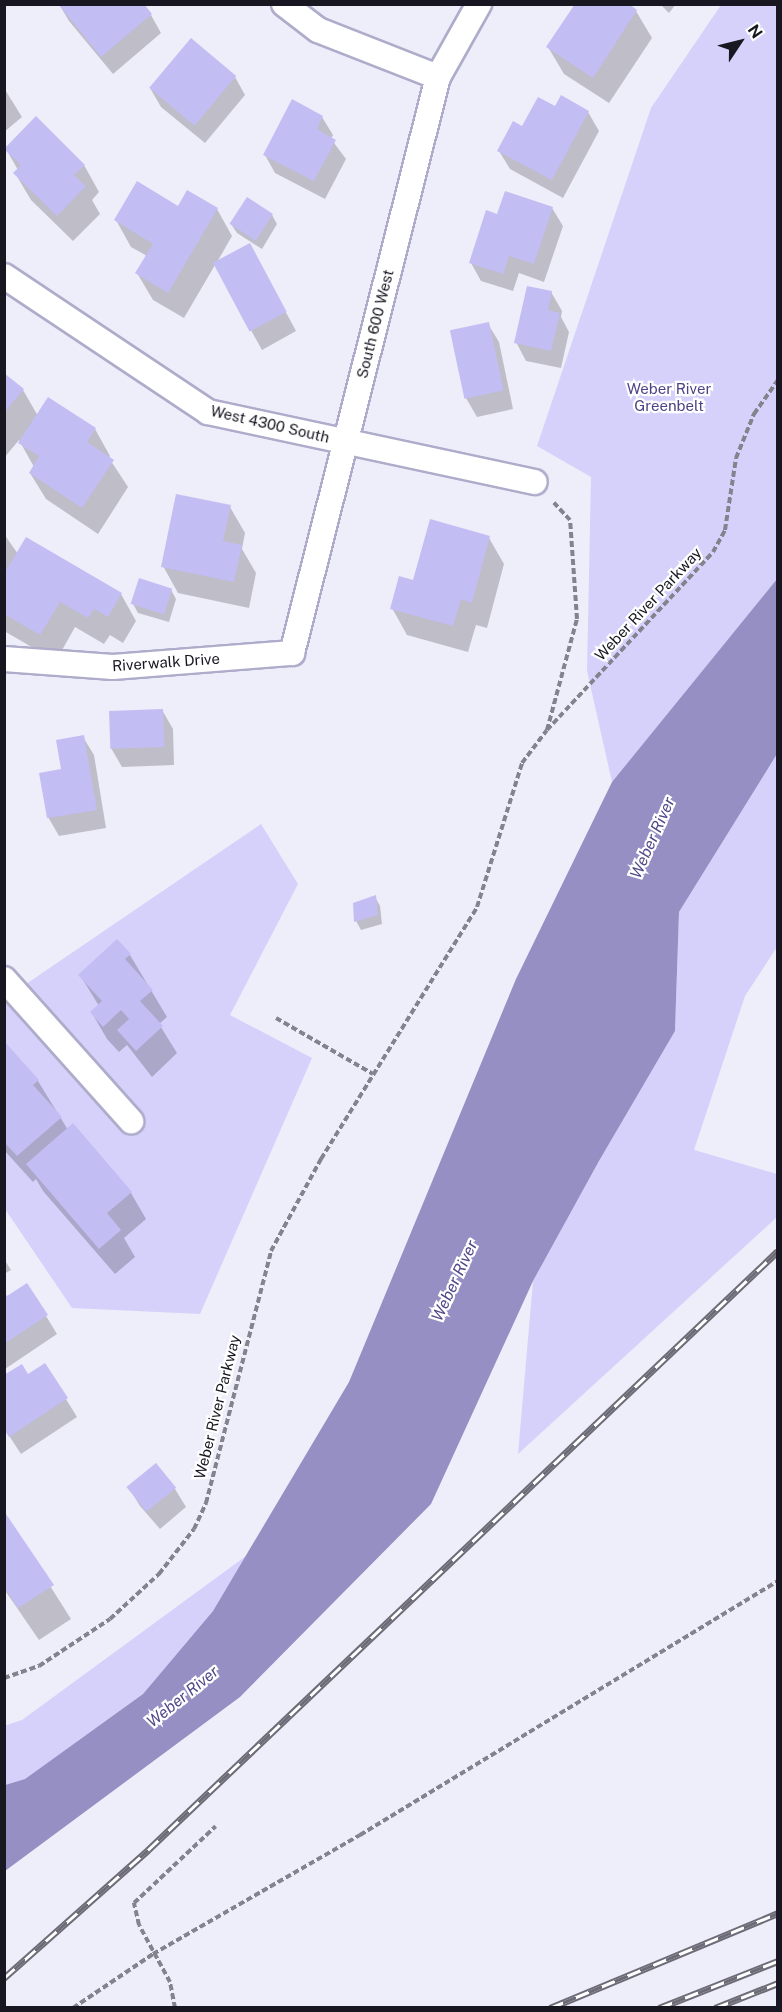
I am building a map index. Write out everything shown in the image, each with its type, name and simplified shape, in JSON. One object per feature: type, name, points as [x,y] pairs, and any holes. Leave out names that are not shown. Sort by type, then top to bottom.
[{"type":"street","points":[[284,4],[318,30],[438,77]]},
{"type":"street","name":"South 600 West","points":[[292,653],[438,77],[479,4]]},
{"type":"street","name":"West 4300 South","points":[[4,276],[208,412],[535,482]]},
{"type":"street","name":"Riverwalk Drive","points":[[4,659],[113,668],[292,653]]},
{"type":"street","points":[[4,979],[131,1121]]},
{"type":"path","name":"Weber River Parkway","points":[[4,1678],[39,1666],[110,1619],[159,1574],[194,1529],[206,1503],[271,1251],[321,1159],[477,908],[522,763],[547,730],[713,552],[725,530],[736,458],[754,414],[777,380]]},
{"type":"path","name":"Weber River Parkway","points":[[535,482],[570,520],[577,619],[547,730]]},
{"type":"path","points":[[276,1018],[373,1074]]},
{"type":"path","points":[[73,2007],[153,1954],[360,1835],[777,1581]]},
{"type":"path","points":[[175,2007],[170,1982],[153,1954],[140,1925],[134,1903],[216,1826]]},
{"type":"green space","name":"Weber River Greenbelt","points":[[721,5],[777,5],[777,579],[612,782],[587,671],[591,477],[537,446],[651,108]]},
{"type":"green space","points":[[777,754],[777,947],[745,996],[694,1150],[777,1174],[777,1217],[518,1454],[533,1281],[599,1161],[675,1031],[679,912]]},
{"type":"green space","points":[[261,824],[298,884],[230,1015],[312,1058],[200,1314],[72,1308],[5,1209],[4,999]]},
{"type":"green space","points":[[246,1556],[213,1611],[143,1694],[25,1779],[5,1785],[4,1726],[22,1720]]},
{"type":"water","name":"Weber River","points":[[777,579],[777,754],[679,912],[675,1031],[599,1161],[533,1281],[431,1504],[240,1697],[5,1871],[5,1785],[25,1779],[143,1694],[213,1611],[349,1382],[516,979],[612,782]]},
{"type":"building","points":[[58,4],[144,4],[152,14],[101,57]]},
{"type":"building","points":[[575,4],[629,4],[637,10],[593,78],[546,47]]},
{"type":"building","points":[[191,38],[236,76],[194,126],[149,88]]},
{"type":"building","points":[[561,95],[589,111],[552,180],[497,151],[513,121],[522,126],[538,97],[555,106]]},
{"type":"building","points":[[292,99],[323,116],[317,129],[336,140],[314,181],[263,155]]},
{"type":"building","points":[[36,116],[85,165],[74,175],[86,186],[57,216],[13,173],[21,165],[4,149]]},
{"type":"building","points":[[137,181],[178,206],[187,190],[218,208],[168,293],[135,273],[153,244],[114,220]]},
{"type":"building","points":[[505,191],[553,207],[534,264],[509,256],[503,274],[469,263],[486,210],[497,214]]},
{"type":"building","points":[[247,197],[273,214],[256,241],[230,224]]},
{"type":"building","points":[[250,243],[287,312],[250,332],[213,263]]},
{"type":"building","points":[[527,286],[552,291],[548,310],[560,313],[551,351],[514,343]]},
{"type":"building","points":[[489,322],[504,390],[464,399],[450,330]]},
{"type":"building","points":[[4,373],[24,389],[4,413]]},
{"type":"building","points":[[48,397],[96,428],[87,442],[114,460],[82,508],[29,473],[39,456],[18,443]]},
{"type":"building","points":[[176,494],[231,505],[223,541],[242,545],[234,582],[161,567]]},
{"type":"building","points":[[430,519],[490,536],[472,603],[461,599],[453,626],[390,609],[399,576],[413,580]]},
{"type":"building","points":[[26,537],[122,593],[108,617],[94,609],[88,618],[60,602],[40,635],[4,614],[4,574]]},
{"type":"building","points":[[139,578],[172,589],[164,614],[131,604]]},
{"type":"building","points":[[163,709],[164,747],[110,749],[109,711]]},
{"type":"building","points":[[84,735],[97,810],[47,818],[39,773],[61,769],[56,740]]},
{"type":"building","points":[[376,895],[378,915],[354,922],[353,903]]},
{"type":"building","points":[[117,939],[131,954],[125,959],[153,990],[140,1001],[163,1026],[136,1051],[117,1030],[129,1019],[121,1010],[103,1027],[90,1012],[102,1001],[78,975]]},
{"type":"building","points":[[4,1041],[39,1080],[33,1085],[62,1117],[17,1156],[4,1142]]},
{"type":"building","points":[[73,1123],[132,1192],[107,1213],[121,1230],[99,1249],[26,1164]]},
{"type":"building","points":[[27,1283],[48,1315],[4,1344],[4,1292],[7,1296]]},
{"type":"building","points":[[45,1363],[68,1398],[9,1437],[4,1429],[4,1375],[22,1364],[28,1374]]},
{"type":"building","points":[[156,1463],[176,1488],[147,1512],[126,1487]]},
{"type":"building","points":[[4,1511],[54,1585],[18,1608],[4,1587]]},
{"type":"railway","points":[[4,1978],[148,1850],[778,1251]]},
{"type":"railway","points":[[550,2008],[778,1913]]},
{"type":"railway","points":[[659,2008],[778,1961]]},
{"type":"railway","points":[[715,2008],[778,1983]]}]
